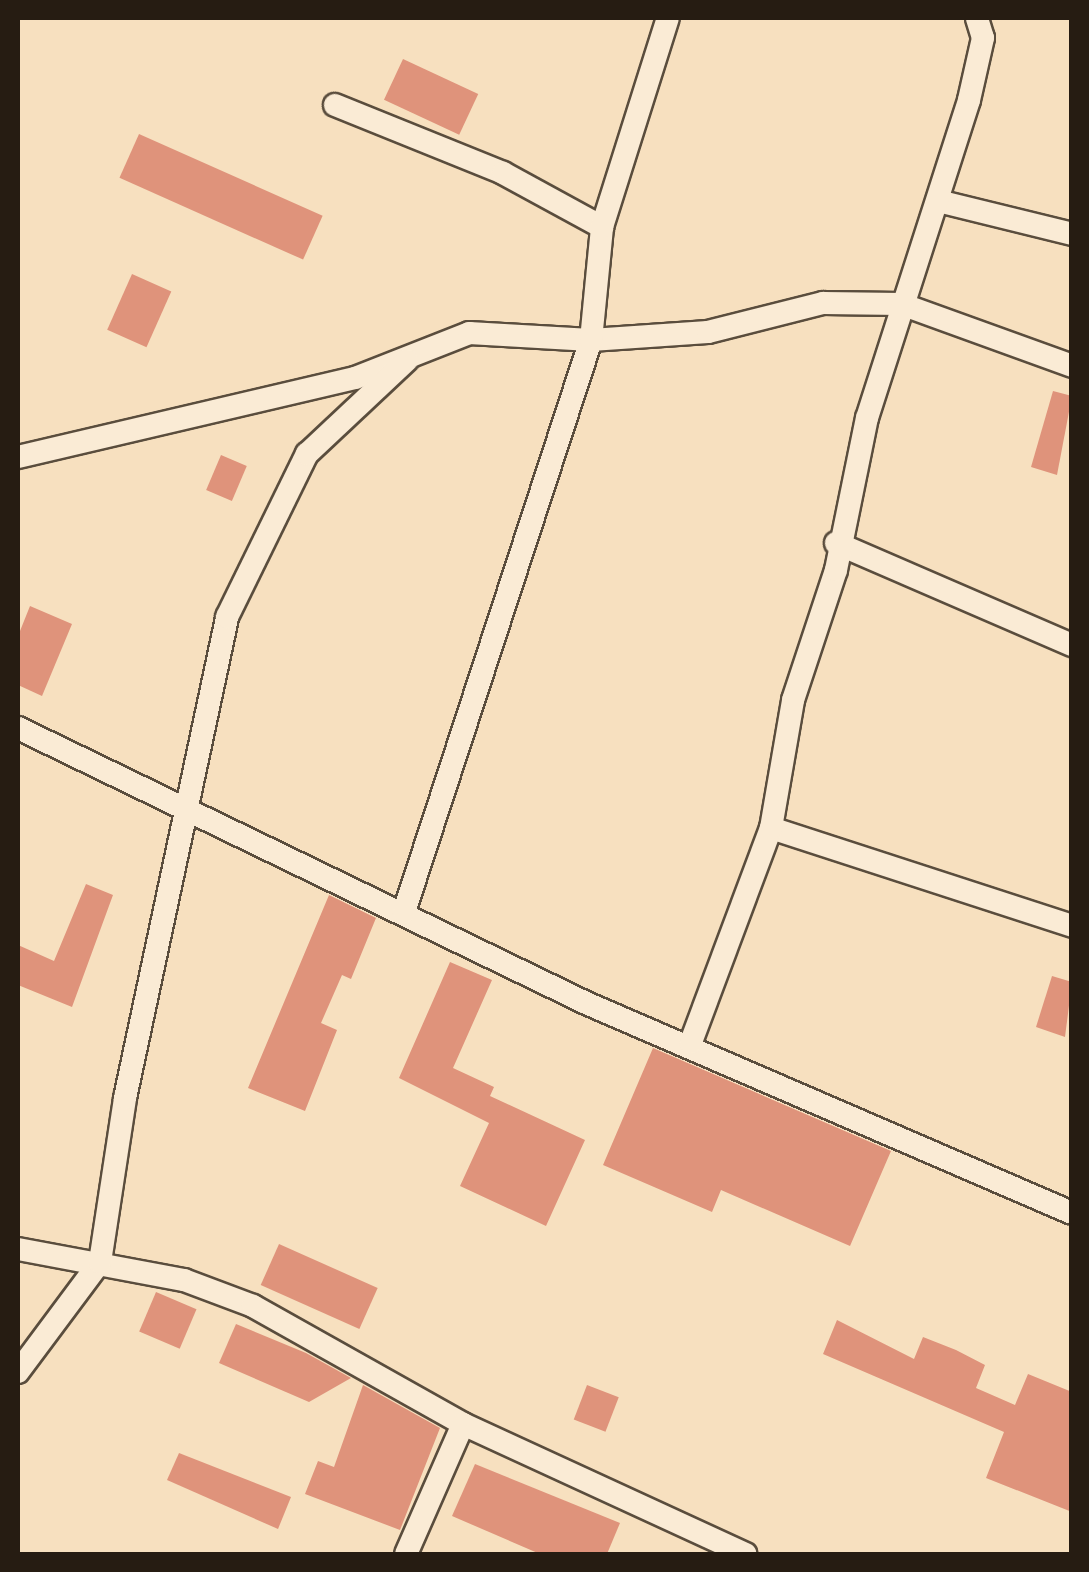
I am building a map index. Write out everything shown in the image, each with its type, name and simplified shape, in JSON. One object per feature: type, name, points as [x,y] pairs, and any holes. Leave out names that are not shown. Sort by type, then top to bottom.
[{"type":"street","points":[[404,912],[590,340],[602,227],[668,18]]},
{"type":"street","points":[[691,1042],[771,828],[792,700],[836,570],[836,543],[901,304],[938,201],[983,38],[977,18]]},
{"type":"street","points":[[334,105],[503,174],[602,227]]},
{"type":"street","points":[[938,201],[1072,234]]},
{"type":"street","points":[[18,457],[407,360],[469,333],[590,340],[708,332],[823,303],[901,304],[1072,366]]},
{"type":"street","points":[[18,1372],[100,1262],[125,1098],[192,809],[227,617],[268,522],[307,454],[407,360]]},
{"type":"street","points":[[836,543],[1072,645]]},
{"type":"street","points":[[18,728],[586,1002],[691,1042],[1072,1214]]},
{"type":"street","points":[[771,828],[1072,926]]},
{"type":"street","points":[[18,1249],[184,1280],[253,1306],[463,1424],[718,1550],[746,1554]]},
{"type":"street","points":[[406,1554],[463,1424]]},
{"type":"building","points":[[403,59],[478,94],[459,135],[384,100]]},
{"type":"building","points":[[139,134],[323,216],[303,260],[119,178]]},
{"type":"building","points":[[132,274],[171,291],[146,347],[107,330]]},
{"type":"building","points":[[1053,391],[1072,396],[1057,475],[1031,467]]},
{"type":"building","points":[[221,455],[247,466],[232,501],[206,490]]},
{"type":"building","points":[[30,606],[72,624],[42,696],[18,685],[18,636]]},
{"type":"building","points":[[86,884],[113,895],[72,1007],[18,985],[18,945],[54,961]]},
{"type":"building","points":[[329,895],[376,918],[351,979],[342,975],[321,1023],[337,1030],[305,1111],[248,1088]]},
{"type":"building","points":[[450,962],[492,980],[453,1068],[494,1087],[490,1096],[585,1140],[546,1226],[460,1186],[489,1123],[399,1078]]},
{"type":"building","points":[[1052,976],[1072,982],[1065,1037],[1036,1027]]},
{"type":"building","points":[[653,1048],[891,1151],[850,1246],[721,1190],[712,1212],[603,1165]]},
{"type":"building","points":[[279,1244],[378,1288],[359,1329],[261,1285]]},
{"type":"building","points":[[156,1292],[197,1309],[180,1349],[139,1332]]},
{"type":"building","points":[[837,1320],[914,1359],[923,1337],[956,1350],[985,1365],[976,1388],[1015,1405],[1028,1374],[1072,1392],[1072,1512],[986,1478],[1004,1432],[823,1354]]},
{"type":"building","points":[[236,1324],[306,1353],[351,1378],[309,1402],[219,1363]]},
{"type":"building","points":[[363,1385],[440,1428],[400,1530],[305,1494],[318,1461],[334,1467]]},
{"type":"building","points":[[587,1385],[619,1397],[605,1432],[574,1420]]},
{"type":"building","points":[[179,1453],[291,1497],[278,1529],[167,1480]]},
{"type":"building","points":[[475,1464],[620,1523],[607,1554],[540,1554],[452,1516]]}]
